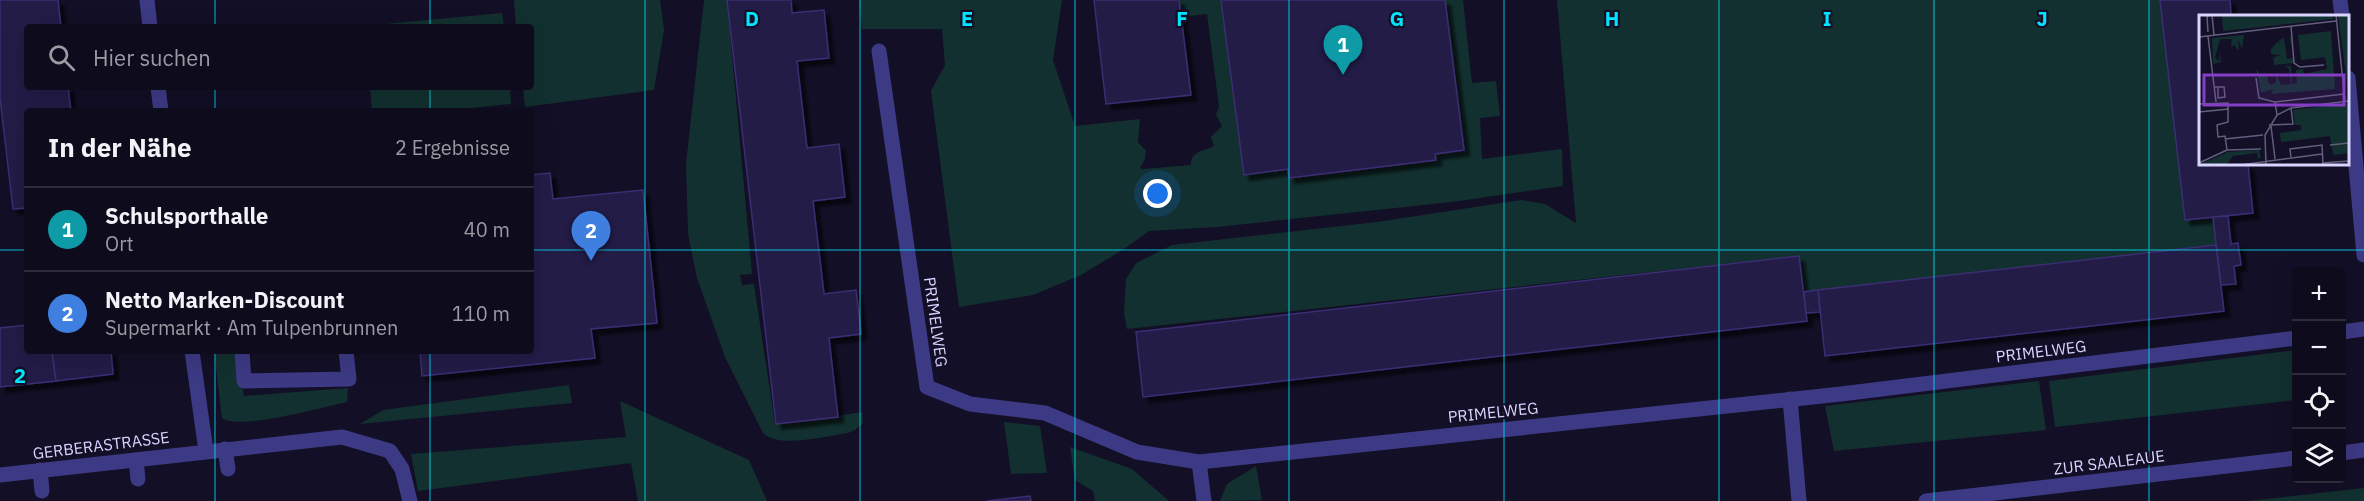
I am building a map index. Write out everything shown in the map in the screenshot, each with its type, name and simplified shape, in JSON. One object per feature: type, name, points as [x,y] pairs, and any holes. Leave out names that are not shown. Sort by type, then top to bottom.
[{"type":"street","points":[[147,0],[150,24]]},
{"type":"street","points":[[2340,0],[2342,15]]},
{"type":"street","name":"PRIMELWEG","points":[[879,51],[927,387],[970,404],[1045,413],[1137,452],[1199,462],[1790,399],[2292,338]]},
{"type":"street","points":[[2349,85],[2359,155],[2364,255]]},
{"type":"street","points":[[158,90],[161,108]]},
{"type":"street","points":[[2346,331],[2364,329]]},
{"type":"street","points":[[192,354],[206,451]]},
{"type":"street","points":[[242,354],[244,381],[349,379],[346,354]]},
{"type":"street","points":[[1790,399],[1799,501]]},
{"type":"street","name":"GERBERASTRASSE","points":[[0,475],[342,436],[390,451],[402,469],[410,501]]},
{"type":"street","points":[[225,449],[228,469]]},
{"type":"street","points":[[2346,452],[2364,450]]},
{"type":"street","name":"ZUR SAALEAUE","points":[[1926,501],[2292,458]]},
{"type":"street","points":[[136,460],[138,479]]},
{"type":"street","points":[[1199,462],[1204,501]]},
{"type":"street","points":[[40,470],[42,491]]},
{"type":"green space","points":[[514,0],[660,0],[664,30],[654,90],[525,107],[523,90],[534,90],[534,24],[516,24]]},
{"type":"green space","points":[[704,0],[727,0],[752,274],[740,275],[742,285],[754,284],[775,424],[862,412],[863,423],[848,433],[791,441],[770,438],[763,433],[725,357],[697,278],[688,234],[686,164]]},
{"type":"green space","points":[[859,0],[1062,0],[1053,60],[1075,126],[1140,119],[1138,142],[1146,151],[1140,168],[1143,169],[1191,165],[1195,154],[1214,146],[1211,137],[1222,126],[1216,115],[1219,107],[1207,14],[1181,17],[1179,0],[1221,0],[1244,175],[1288,169],[1289,178],[1435,160],[1435,154],[1464,150],[1445,0],[1463,0],[1472,83],[1496,81],[1500,116],[1480,118],[1482,159],[1562,149],[1563,186],[1452,202],[1217,227],[1149,231],[1081,275],[1033,295],[959,307],[931,91],[945,65],[942,29],[862,29]]},
{"type":"green space","points":[[1557,0],[2160,0],[2185,220],[2213,217],[2216,245],[1804,292],[1799,256],[1127,329],[1124,313],[1126,279],[1136,263],[1172,245],[1377,222],[1521,200],[1545,204],[1576,223]]},
{"type":"green space","points":[[502,13],[504,24],[385,24]]},
{"type":"green space","points":[[370,90],[510,90],[511,104],[472,108],[372,108]]},
{"type":"green space","points":[[2292,351],[2292,400],[2055,427],[2049,381]]},
{"type":"green space","points":[[214,354],[237,354],[244,396],[348,388],[347,402],[301,413],[245,422],[222,418]]},
{"type":"green space","points":[[2039,381],[2046,430],[1834,451],[1825,406]]},
{"type":"green space","points":[[569,385],[572,403],[360,424],[383,410]]},
{"type":"green space","points":[[620,401],[749,460],[767,501],[638,501],[631,463],[418,491],[411,454],[626,437]]},
{"type":"green space","points":[[1004,422],[1040,426],[1047,473],[1011,474]]},
{"type":"green space","points":[[1070,447],[1132,469],[1169,501],[1095,501],[1093,491],[1075,480]]},
{"type":"green space","points":[[1256,466],[1262,500],[1220,501],[1227,484]]},
{"type":"green space","points":[[2364,488],[2364,501],[2248,501]]},
{"type":"building","points":[[0,0],[58,0],[61,24],[24,24],[24,90],[68,90],[71,108],[24,108],[24,208],[13,209],[0,98]]},
{"type":"building","points":[[727,0],[791,0],[792,13],[824,10],[829,58],[797,61],[807,148],[839,144],[845,197],[813,201],[824,294],[856,290],[859,314],[861,334],[829,338],[838,417],[776,424]]},
{"type":"building","points":[[1094,0],[1179,0],[1191,95],[1106,104]]},
{"type":"building","points":[[1221,0],[1445,0],[1464,150],[1435,154],[1436,160],[1289,178],[1288,169],[1244,175]]},
{"type":"building","points":[[2160,0],[2230,0],[2231,15],[2199,15],[2199,165],[2248,165],[2253,213],[2185,220]]},
{"type":"building","points":[[550,173],[553,199],[643,190],[657,323],[591,329],[595,358],[422,376],[420,354],[534,354],[534,175]]},
{"type":"building","points":[[2228,216],[2231,244],[2238,243],[2241,265],[2234,266],[2236,284],[2221,285],[2213,217]]},
{"type":"building","points":[[2216,245],[2224,311],[1825,356],[1818,290]]},
{"type":"building","points":[[1799,256],[1807,321],[1143,397],[1136,332]]},
{"type":"building","points":[[1818,290],[1820,312],[1806,313],[1804,292]]},
{"type":"building","points":[[24,325],[24,354],[52,354],[56,381],[0,387],[0,328]]},
{"type":"building","points":[[52,354],[111,354],[113,374],[56,381]]},
{"type":"building","points":[[1030,496],[1031,501],[987,501]]},
{"type":"place","name":"Schulsporthalle","points":[[1343,75]]},
{"type":"place","name":"Netto Marken-Discount","points":[[591,261]]}]
